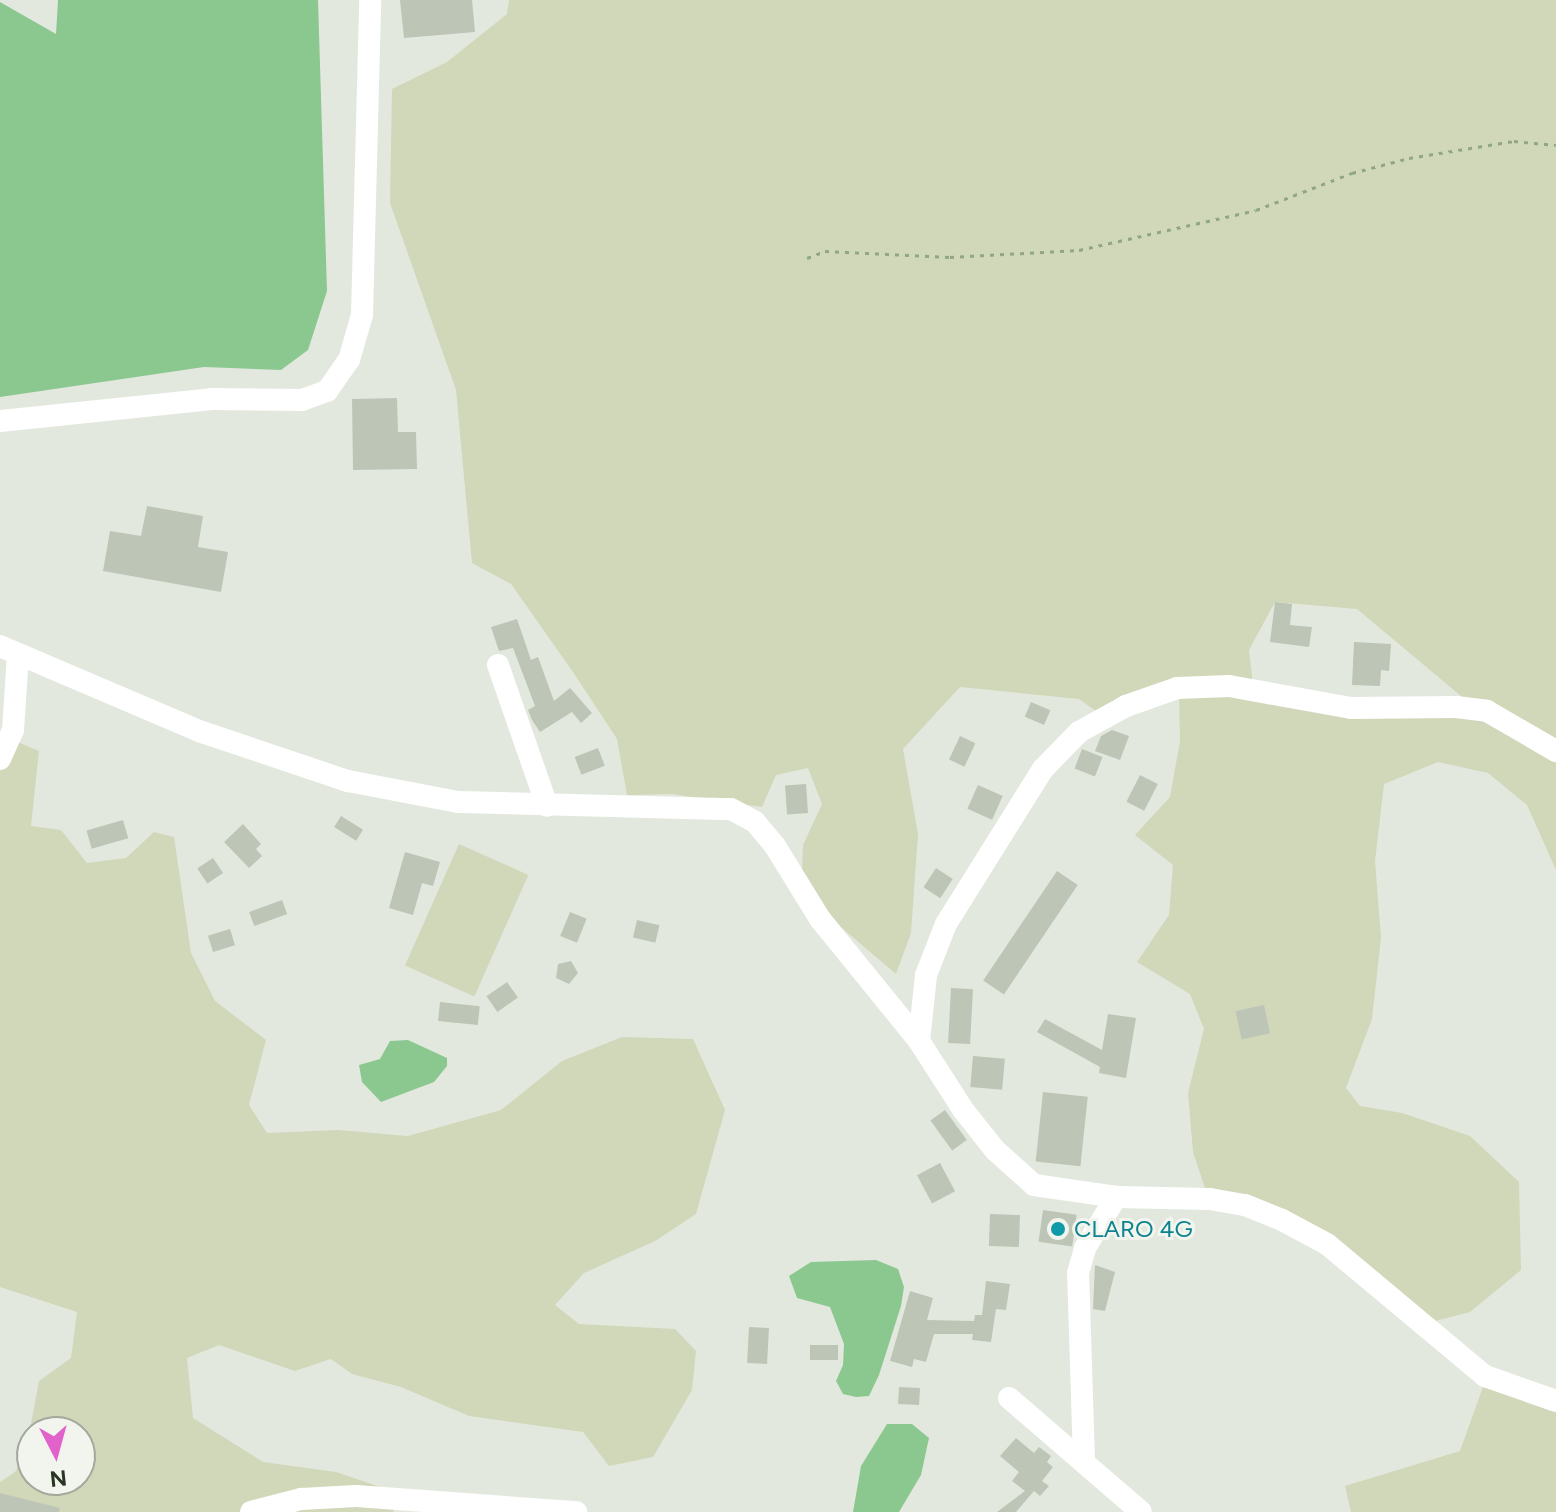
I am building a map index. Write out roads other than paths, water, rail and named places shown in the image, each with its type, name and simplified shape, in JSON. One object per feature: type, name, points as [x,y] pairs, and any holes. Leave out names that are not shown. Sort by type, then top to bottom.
[{"type":"street","points":[[0,421],[212,399],[302,400],[327,391],[349,360],[362,315],[370,0]]},
{"type":"street","points":[[0,759],[13,730],[9,650],[202,732],[348,781],[458,802],[547,806],[699,804],[731,809],[755,822],[820,919],[919,1041],[987,1140],[1034,1185],[1116,1197],[1210,1199],[1245,1205],[1282,1220],[1327,1244],[1485,1376],[1556,1401]]},
{"type":"street","points":[[498,665],[547,806]]},
{"type":"street","points":[[919,1041],[926,975],[962,898],[1043,769],[1079,732],[1126,706],[1177,688],[1229,686],[1351,708],[1456,707],[1487,711],[1556,751]]},
{"type":"street","points":[[1084,1461],[1078,1273],[1085,1248],[1116,1197]]},
{"type":"street","points":[[1009,1398],[1141,1512]]},
{"type":"street","points":[[251,1512],[301,1499],[356,1496],[451,1507],[576,1512]]},
{"type":"place","name":"CLARO 4G","points":[[1058,1229]]}]
